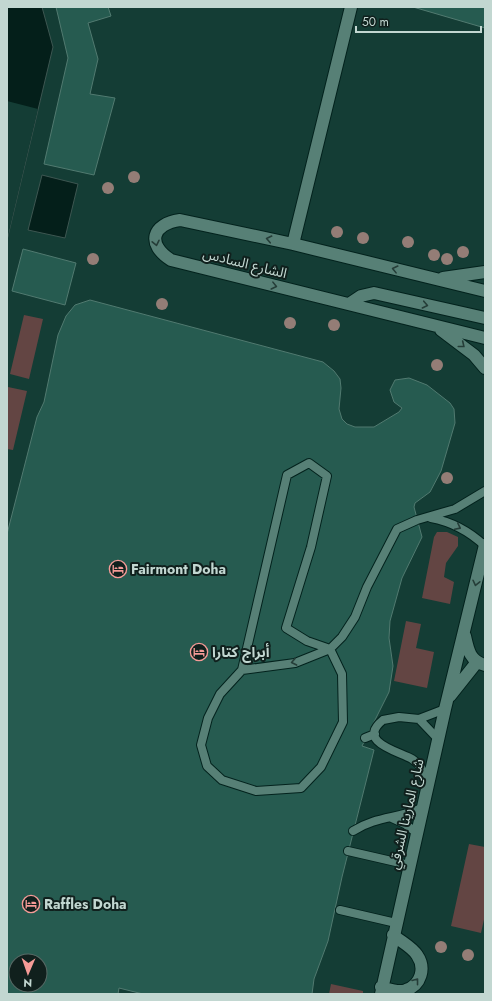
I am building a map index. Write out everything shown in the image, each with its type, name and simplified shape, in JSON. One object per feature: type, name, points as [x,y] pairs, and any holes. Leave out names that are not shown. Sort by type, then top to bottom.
[{"type":"street","points":[[293,244],[351,7]]},
{"type":"street","name":"الشارع السادس","points":[[485,292],[293,244],[180,220],[169,222],[160,227],[155,236],[157,249],[161,254],[170,260],[485,338]]},
{"type":"street","points":[[433,278],[485,272]]},
{"type":"street","points":[[349,304],[361,296],[374,294],[485,318]]},
{"type":"street","points":[[435,325],[469,351],[485,368]]},
{"type":"street","name":"شارع المارينا الشرقي","points":[[393,935],[417,954],[422,964],[422,972],[415,985],[405,990],[381,990],[393,935],[409,865],[417,833],[422,808],[428,786],[438,739],[485,546]]},
{"type":"street","name":"شارع المارينا الشرقي","points":[[447,704],[481,664],[469,652],[465,633]]},
{"type":"lane","points":[[309,463],[327,476],[311,547],[286,628],[307,641],[330,649],[342,674],[343,722],[321,767],[301,788],[256,791],[222,780],[207,766],[200,744],[208,718],[220,694],[242,670],[288,475],[309,463]]},
{"type":"lane","points":[[242,670],[295,663],[330,649],[342,637],[355,617],[367,587],[397,529],[417,520],[455,509],[485,491]]},
{"type":"lane","points":[[427,518],[443,520],[459,526],[473,535],[485,546]]},
{"type":"lane","points":[[365,738],[374,734],[378,724],[383,720],[399,718],[419,719],[447,704]]},
{"type":"lane","points":[[419,719],[430,728],[438,739]]},
{"type":"lane","points":[[374,734],[377,741],[382,746],[412,760],[419,765],[424,771],[428,786]]},
{"type":"lane","points":[[353,831],[372,820],[392,818],[422,808]]},
{"type":"lane","points":[[392,818],[405,824],[417,833]]},
{"type":"lane","points":[[348,851],[409,865]]},
{"type":"lane","points":[[340,910],[396,923]]},
{"type":"shaded area","points":[[24,315],[43,319],[29,379],[10,374]]},
{"type":"shaded area","points":[[8,387],[27,391],[13,450],[7,449]]},
{"type":"shaded area","points":[[437,532],[447,532],[458,537],[458,546],[446,563],[444,577],[454,582],[450,604],[422,598],[434,537]]},
{"type":"shaded area","points":[[406,621],[421,624],[416,648],[434,652],[427,688],[394,681]]},
{"type":"shaded area","points":[[469,844],[485,847],[485,915],[481,933],[451,926]]},
{"type":"shaded area","points":[[331,984],[363,991],[363,994],[329,994]]},
{"type":"water","points":[[7,7],[42,7],[53,47],[7,240]]},
{"type":"water","points":[[42,175],[78,184],[65,238],[28,230]]},
{"type":"pier","points":[[7,101],[38,109],[7,240]]},
{"type":"building","points":[[56,7],[108,7],[111,16],[88,23],[98,59],[90,94],[115,98],[94,175],[44,164],[68,58]]},
{"type":"building","points":[[413,7],[485,7],[485,28]]},
{"type":"building","points":[[23,249],[76,263],[65,305],[12,291]]},
{"type":"building","name":"أبراج كتارا","points":[[90,300],[323,362],[334,371],[340,379],[341,388],[339,409],[342,419],[347,424],[355,427],[374,427],[399,412],[402,408],[394,402],[390,390],[395,380],[409,378],[427,385],[450,403],[454,409],[455,423],[441,471],[430,492],[415,503],[414,507],[422,537],[402,578],[390,621],[389,638],[393,666],[389,692],[362,746],[374,750],[342,877],[328,941],[314,979],[312,994],[143,994],[119,988],[118,994],[7,994],[7,534],[37,417],[44,402],[58,335],[66,316],[75,305]]},
{"type":"place","name":"Fairmont Doha","points":[[118,569]]},
{"type":"place","name":"أبراج كتارا","points":[[199,652]]},
{"type":"place","name":"Raffles Doha","points":[[31,904]]}]
